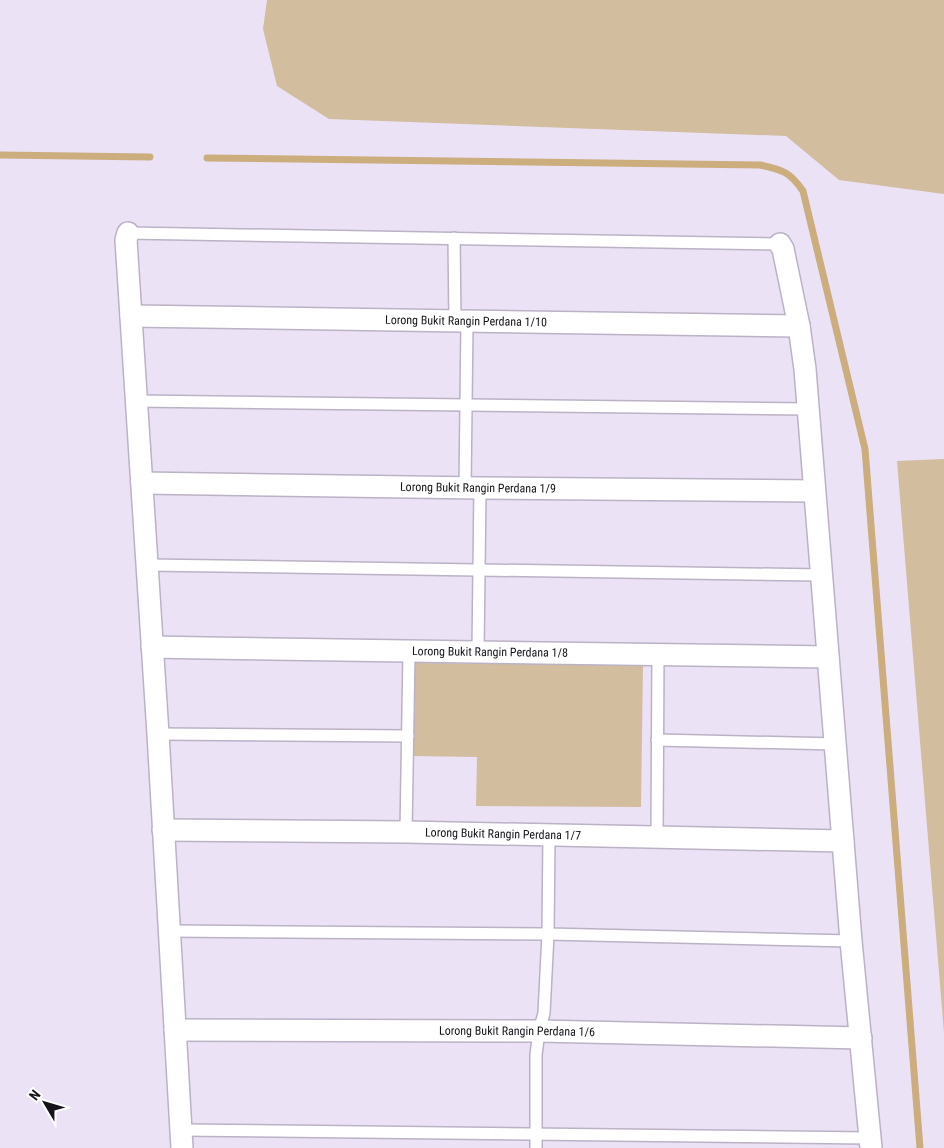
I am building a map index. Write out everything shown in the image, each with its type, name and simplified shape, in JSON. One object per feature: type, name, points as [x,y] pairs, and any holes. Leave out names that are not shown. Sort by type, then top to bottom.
[{"type":"street","points":[[128,233],[126,240],[158,734],[181,1139]]},
{"type":"street","points":[[780,244],[783,249],[799,326],[808,409],[851,941],[870,1143]]},
{"type":"street","name":"Lorong Bukit Rangin Perdana 1/10","points":[[131,316],[799,326]]},
{"type":"street","name":"Lorong Bukit Rangin Perdana 1/9","points":[[142,483],[814,491]]},
{"type":"street","name":"Lorong Bukit Rangin Perdana 1/8","points":[[152,647],[828,657]]},
{"type":"street","name":"Lorong Bukit Rangin Perdana 1/7","points":[[163,830],[406,832],[843,841]]},
{"type":"street","name":"Lorong Bukit Rangin Perdana 1/6","points":[[175,1030],[539,1031],[861,1038]]},
{"type":"lane","points":[[128,233],[780,244]]},
{"type":"lane","points":[[454,238],[478,571],[478,652]]},
{"type":"lane","points":[[136,400],[808,409]]},
{"type":"lane","points":[[147,565],[821,575]]},
{"type":"lane","points":[[406,832],[410,652]]},
{"type":"lane","points":[[657,837],[658,654]]},
{"type":"lane","points":[[158,734],[408,736]]},
{"type":"lane","points":[[657,740],[836,744]]},
{"type":"lane","points":[[536,1148],[536,1055],[539,1031],[544,1013],[548,934],[549,836]]},
{"type":"lane","points":[[170,931],[548,934],[851,941]]},
{"type":"lane","points":[[181,1139],[536,1134],[870,1143]]},
{"type":"shaded area","points":[[267,0],[944,0],[944,194],[839,180],[786,136],[329,119],[277,86],[263,29]]},
{"type":"shaded area","points":[[944,459],[944,1033],[897,461]]},
{"type":"shaded area","points":[[413,663],[643,665],[641,807],[476,806],[477,757],[412,756]]},
{"type":"waterway","points":[[0,155],[150,157]]},
{"type":"waterway","points":[[207,158],[760,165],[775,168],[790,176],[803,191],[865,449],[920,1148]]}]
